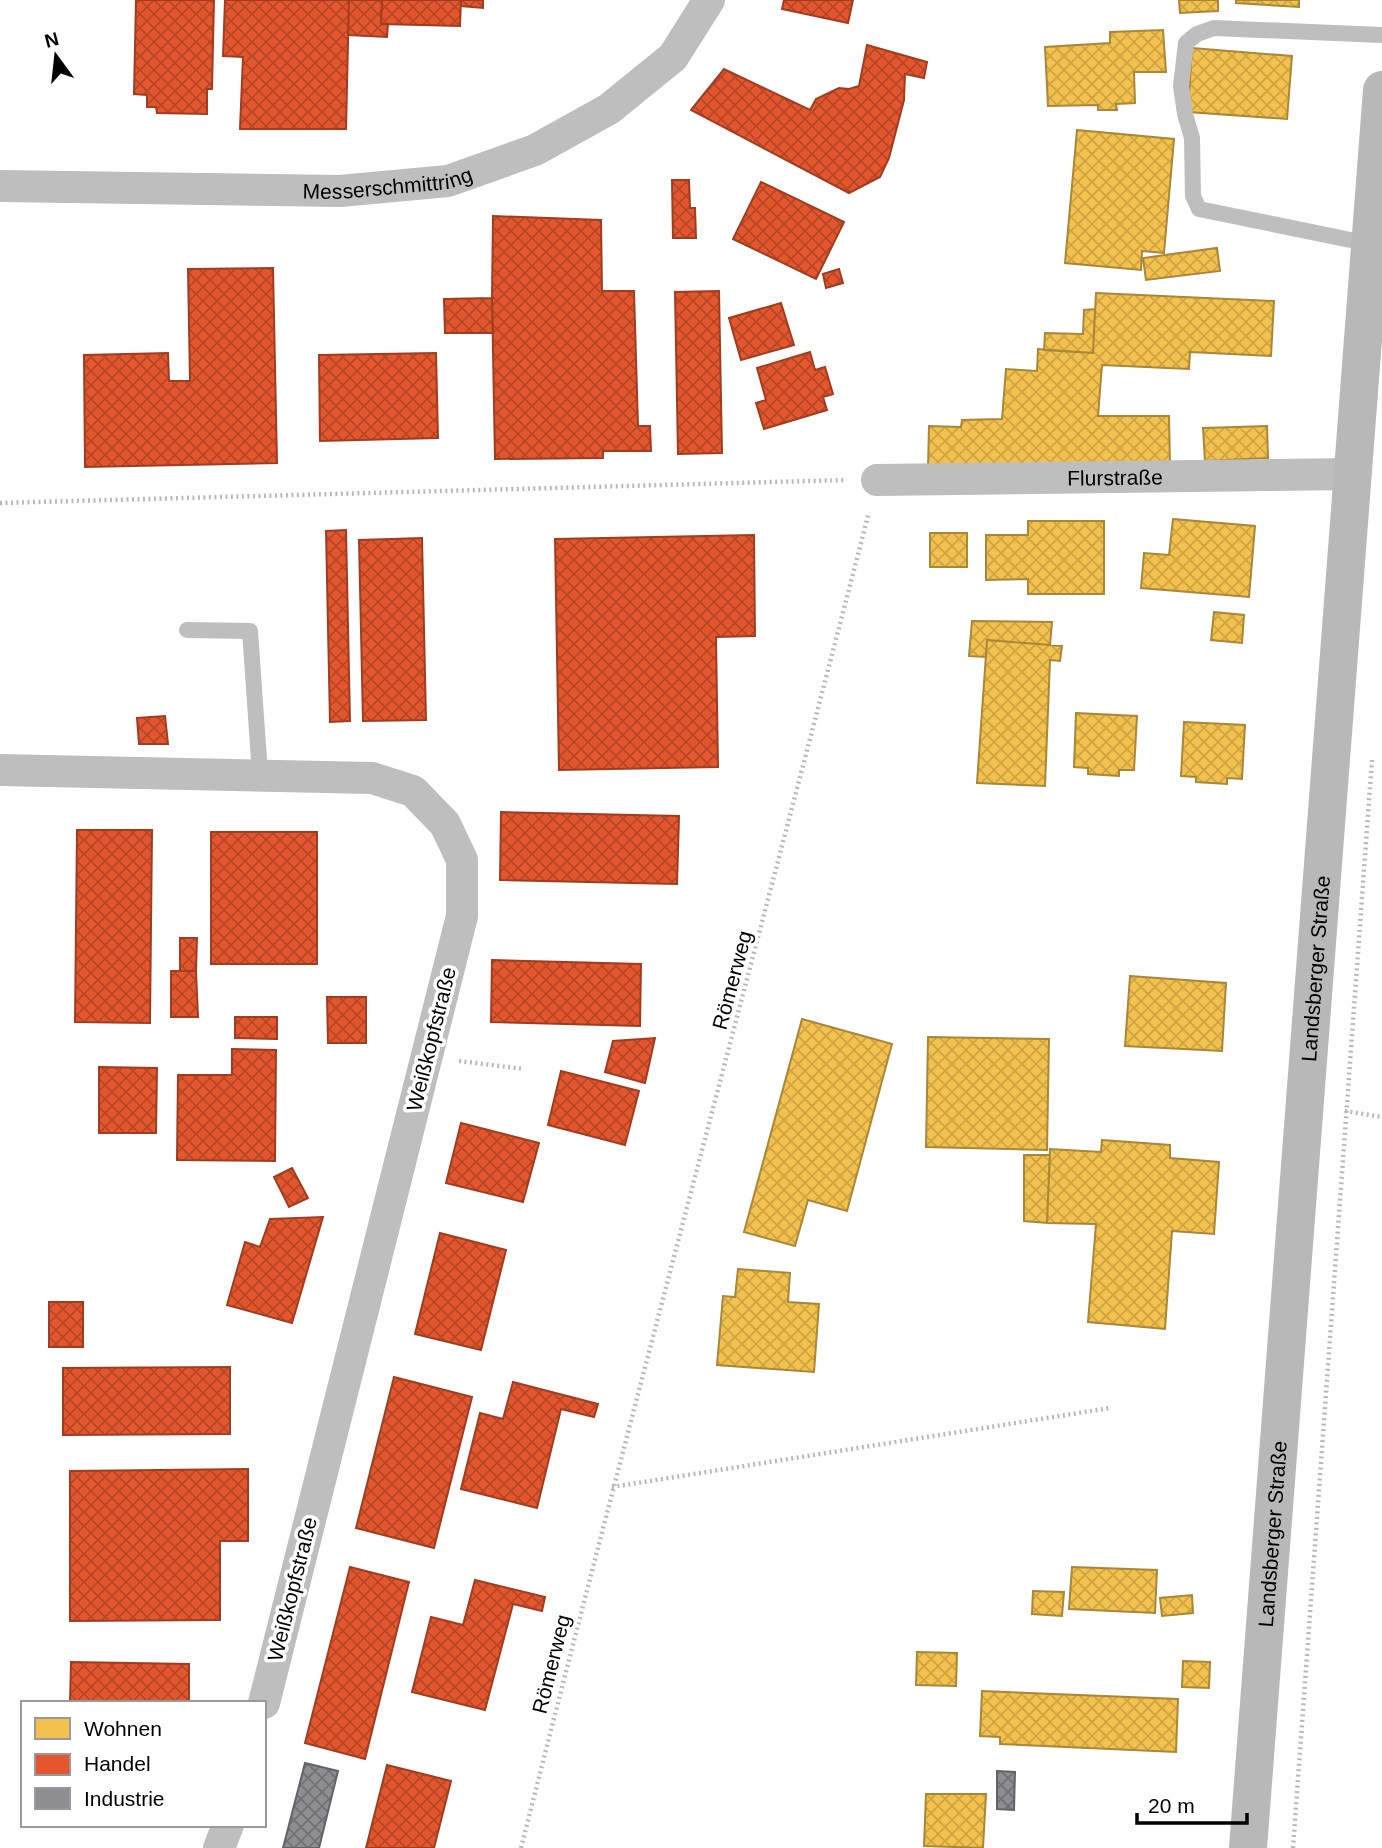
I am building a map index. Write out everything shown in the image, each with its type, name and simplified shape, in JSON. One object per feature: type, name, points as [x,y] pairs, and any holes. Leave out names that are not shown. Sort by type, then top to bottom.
[{"type":"street","name":"Messerschmittring","points":[[0,186],[340,191],[448,181],[535,150],[609,109],[673,57],[709,0]]},
{"type":"street","name":"Landsberger Straße","points":[[1248,1848],[1382,90]]},
{"type":"street","name":"Flurstraße","points":[[877,480],[1354,474]]},
{"type":"street","name":"Weißkopfstraße","points":[[0,770],[372,778],[413,791],[445,824],[463,860],[462,916],[265,1701]]},
{"type":"street","points":[[219,1848],[227,1827]]},
{"type":"lane","points":[[1370,244],[1199,209],[1193,196],[1192,138],[1181,86],[1186,43],[1197,34],[1214,28],[1382,35]]},
{"type":"lane","points":[[187,630],[250,631],[260,774]]},
{"type":"path","points":[[0,503],[877,480]]},
{"type":"path","name":"Römerweg","points":[[521,1848],[612,1488],[753,962],[877,480]]},
{"type":"path","points":[[1293,1848],[1373,749]]},
{"type":"path","points":[[426,1058],[524,1069]]},
{"type":"path","points":[[612,1488],[1110,1408]]},
{"type":"building: Wohnen","points":[[1179,0],[1218,0],[1218,11],[1180,13]]},
{"type":"building: Wohnen","points":[[1236,0],[1299,0],[1299,7],[1236,3]]},
{"type":"building: Wohnen","points":[[1163,30],[1166,72],[1134,72],[1135,103],[1116,104],[1117,110],[1098,110],[1098,105],[1048,106],[1045,47],[1110,43],[1110,32]]},
{"type":"building: Wohnen","points":[[1192,48],[1292,56],[1287,119],[1188,112]]},
{"type":"building: Wohnen","points":[[1077,130],[1174,139],[1164,253],[1142,251],[1141,270],[1065,263]]},
{"type":"building: Wohnen","points":[[1217,248],[1220,271],[1146,280],[1143,258]]},
{"type":"building: Wohnen","points":[[1096,293],[1274,301],[1271,356],[1190,352],[1189,369],[1102,365],[1098,416],[1169,416],[1170,465],[928,468],[929,426],[961,427],[962,420],[1002,419],[1006,369],[1037,371],[1038,349],[1093,353]]},
{"type":"building: Wohnen","points":[[1095,309],[1093,353],[1044,350],[1045,333],[1083,334],[1084,310]]},
{"type":"building: Wohnen","points":[[1267,426],[1268,458],[1205,461],[1203,428]]},
{"type":"building: Wohnen","points":[[1173,519],[1255,526],[1249,597],[1141,588],[1144,553],[1169,555]]},
{"type":"building: Wohnen","points":[[1028,521],[1104,521],[1104,594],[1028,594],[1028,579],[986,580],[986,535],[1028,535]]},
{"type":"building: Wohnen","points":[[930,533],[967,533],[967,567],[930,567]]},
{"type":"building: Wohnen","points":[[1214,612],[1244,615],[1242,643],[1211,640]]},
{"type":"building: Wohnen","points":[[972,621],[1052,622],[1050,645],[987,640],[986,657],[969,656]]},
{"type":"building: Wohnen","points":[[987,640],[1062,646],[1060,661],[1050,660],[1045,786],[977,783]]},
{"type":"building: Wohnen","points":[[1076,713],[1137,716],[1134,770],[1119,770],[1119,776],[1088,774],[1088,768],[1074,767]]},
{"type":"building: Wohnen","points":[[1184,722],[1245,725],[1242,779],[1227,778],[1227,784],[1196,782],[1196,777],[1181,776]]},
{"type":"building: Wohnen","points":[[1130,976],[1226,983],[1222,1051],[1125,1046]]},
{"type":"building: Wohnen","points":[[802,1019],[892,1044],[847,1211],[808,1200],[795,1246],[744,1232]]},
{"type":"building: Wohnen","points":[[928,1037],[1049,1039],[1047,1150],[926,1147]]},
{"type":"building: Wohnen","points":[[1102,1140],[1170,1145],[1170,1158],[1219,1162],[1214,1234],[1172,1231],[1165,1329],[1088,1322],[1096,1224],[1047,1223],[1050,1149],[1101,1152]]},
{"type":"building: Wohnen","points":[[1024,1155],[1050,1155],[1047,1223],[1024,1221]]},
{"type":"building: Wohnen","points":[[738,1269],[790,1273],[788,1302],[819,1304],[814,1372],[717,1365],[723,1296],[735,1297]]},
{"type":"building: Wohnen","points":[[1072,1567],[1157,1570],[1155,1613],[1069,1609]]},
{"type":"building: Wohnen","points":[[1033,1591],[1064,1592],[1062,1616],[1032,1614]]},
{"type":"building: Wohnen","points":[[1192,1595],[1193,1613],[1162,1616],[1160,1598]]},
{"type":"building: Wohnen","points":[[917,1652],[957,1653],[956,1686],[916,1685]]},
{"type":"building: Wohnen","points":[[1183,1661],[1210,1662],[1209,1688],[1182,1687]]},
{"type":"building: Wohnen","points":[[982,1691],[1178,1699],[1176,1752],[1000,1744],[1000,1737],[980,1736]]},
{"type":"building: Wohnen","points":[[926,1794],[986,1794],[983,1848],[924,1846]]},
{"type":"building: Handel","points":[[136,0],[214,0],[212,89],[207,89],[207,114],[157,113],[156,107],[147,107],[147,95],[134,94]]},
{"type":"building: Handel","points":[[225,0],[349,0],[346,129],[240,129],[243,57],[223,56]]},
{"type":"building: Handel","points":[[349,0],[382,0],[381,24],[388,24],[387,37],[348,35]]},
{"type":"building: Handel","points":[[382,0],[461,0],[460,26],[381,24]]},
{"type":"building: Handel","points":[[461,0],[483,0],[483,8],[461,6]]},
{"type":"building: Handel","points":[[784,0],[853,0],[848,23],[782,9]]},
{"type":"building: Handel","points":[[867,45],[927,62],[924,78],[905,74],[904,100],[889,158],[880,177],[849,193],[691,110],[724,69],[810,110],[816,99],[839,88],[859,86]]},
{"type":"building: Handel","points":[[672,180],[689,180],[690,208],[695,208],[696,238],[673,238]]},
{"type":"building: Handel","points":[[761,182],[844,222],[816,279],[733,239]]},
{"type":"building: Handel","points":[[493,216],[601,220],[602,291],[634,291],[638,426],[650,426],[651,451],[603,451],[603,458],[495,459]]},
{"type":"building: Handel","points":[[273,268],[277,463],[85,467],[84,355],[168,353],[169,381],[190,381],[188,269]]},
{"type":"building: Handel","points":[[839,269],[843,283],[826,288],[823,274]]},
{"type":"building: Handel","points":[[719,291],[722,453],[678,454],[675,292]]},
{"type":"building: Handel","points":[[492,298],[493,333],[445,333],[444,299]]},
{"type":"building: Handel","points":[[781,303],[794,345],[741,360],[729,318]]},
{"type":"building: Handel","points":[[810,352],[815,370],[825,367],[833,394],[823,397],[827,410],[764,429],[756,403],[766,400],[757,368]]},
{"type":"building: Handel","points":[[436,353],[438,438],[320,441],[319,355]]},
{"type":"building: Handel","points":[[346,530],[350,721],[330,722],[326,531]]},
{"type":"building: Handel","points":[[754,535],[755,636],[716,637],[718,767],[559,770],[555,539]]},
{"type":"building: Handel","points":[[422,538],[426,720],[363,721],[359,540]]},
{"type":"building: Handel","points":[[165,716],[168,744],[139,744],[137,718]]},
{"type":"building: Handel","points":[[501,812],[679,816],[677,884],[500,880]]},
{"type":"building: Handel","points":[[77,830],[152,830],[150,1023],[75,1022]]},
{"type":"building: Handel","points":[[211,832],[317,832],[317,964],[211,964]]},
{"type":"building: Handel","points":[[180,938],[197,938],[196,971],[180,971]]},
{"type":"building: Handel","points":[[492,960],[641,964],[640,1026],[491,1022]]},
{"type":"building: Handel","points":[[171,971],[196,971],[198,1017],[171,1017]]},
{"type":"building: Handel","points":[[327,997],[366,997],[366,1043],[328,1043]]},
{"type":"building: Handel","points":[[235,1017],[277,1017],[277,1039],[235,1038]]},
{"type":"building: Handel","points":[[655,1038],[645,1083],[605,1072],[613,1041]]},
{"type":"building: Handel","points":[[232,1049],[276,1050],[275,1161],[177,1160],[178,1075],[232,1075]]},
{"type":"building: Handel","points":[[99,1067],[157,1068],[156,1133],[99,1133]]},
{"type":"building: Handel","points":[[561,1071],[639,1091],[625,1145],[548,1125]]},
{"type":"building: Handel","points":[[461,1123],[539,1143],[523,1202],[446,1183]]},
{"type":"building: Handel","points":[[292,1168],[308,1198],[289,1207],[274,1177]]},
{"type":"building: Handel","points":[[323,1217],[292,1323],[227,1305],[245,1242],[260,1247],[270,1219]]},
{"type":"building: Handel","points":[[440,1233],[506,1250],[481,1350],[415,1334]]},
{"type":"building: Handel","points":[[49,1302],[83,1302],[83,1347],[49,1347]]},
{"type":"building: Handel","points":[[230,1367],[230,1434],[63,1435],[63,1368]]},
{"type":"building: Handel","points":[[394,1377],[472,1397],[434,1548],[356,1528]]},
{"type":"building: Handel","points":[[513,1382],[598,1404],[594,1417],[561,1409],[537,1508],[461,1489],[480,1413],[503,1419]]},
{"type":"building: Handel","points":[[248,1469],[248,1541],[220,1541],[220,1620],[70,1621],[70,1471]]},
{"type":"building: Handel","points":[[350,1567],[409,1582],[365,1759],[305,1743]]},
{"type":"building: Handel","points":[[475,1580],[545,1597],[542,1611],[513,1604],[485,1710],[412,1692],[431,1617],[463,1625]]},
{"type":"building: Handel","points":[[71,1662],[189,1664],[189,1701],[70,1701]]},
{"type":"building: Handel","points":[[387,1765],[451,1781],[434,1848],[366,1848]]},
{"type":"building: Industrie","points":[[305,1763],[338,1771],[319,1848],[283,1848]]},
{"type":"building: Industrie","points":[[997,1771],[1015,1772],[1014,1810],[997,1809]]}]
